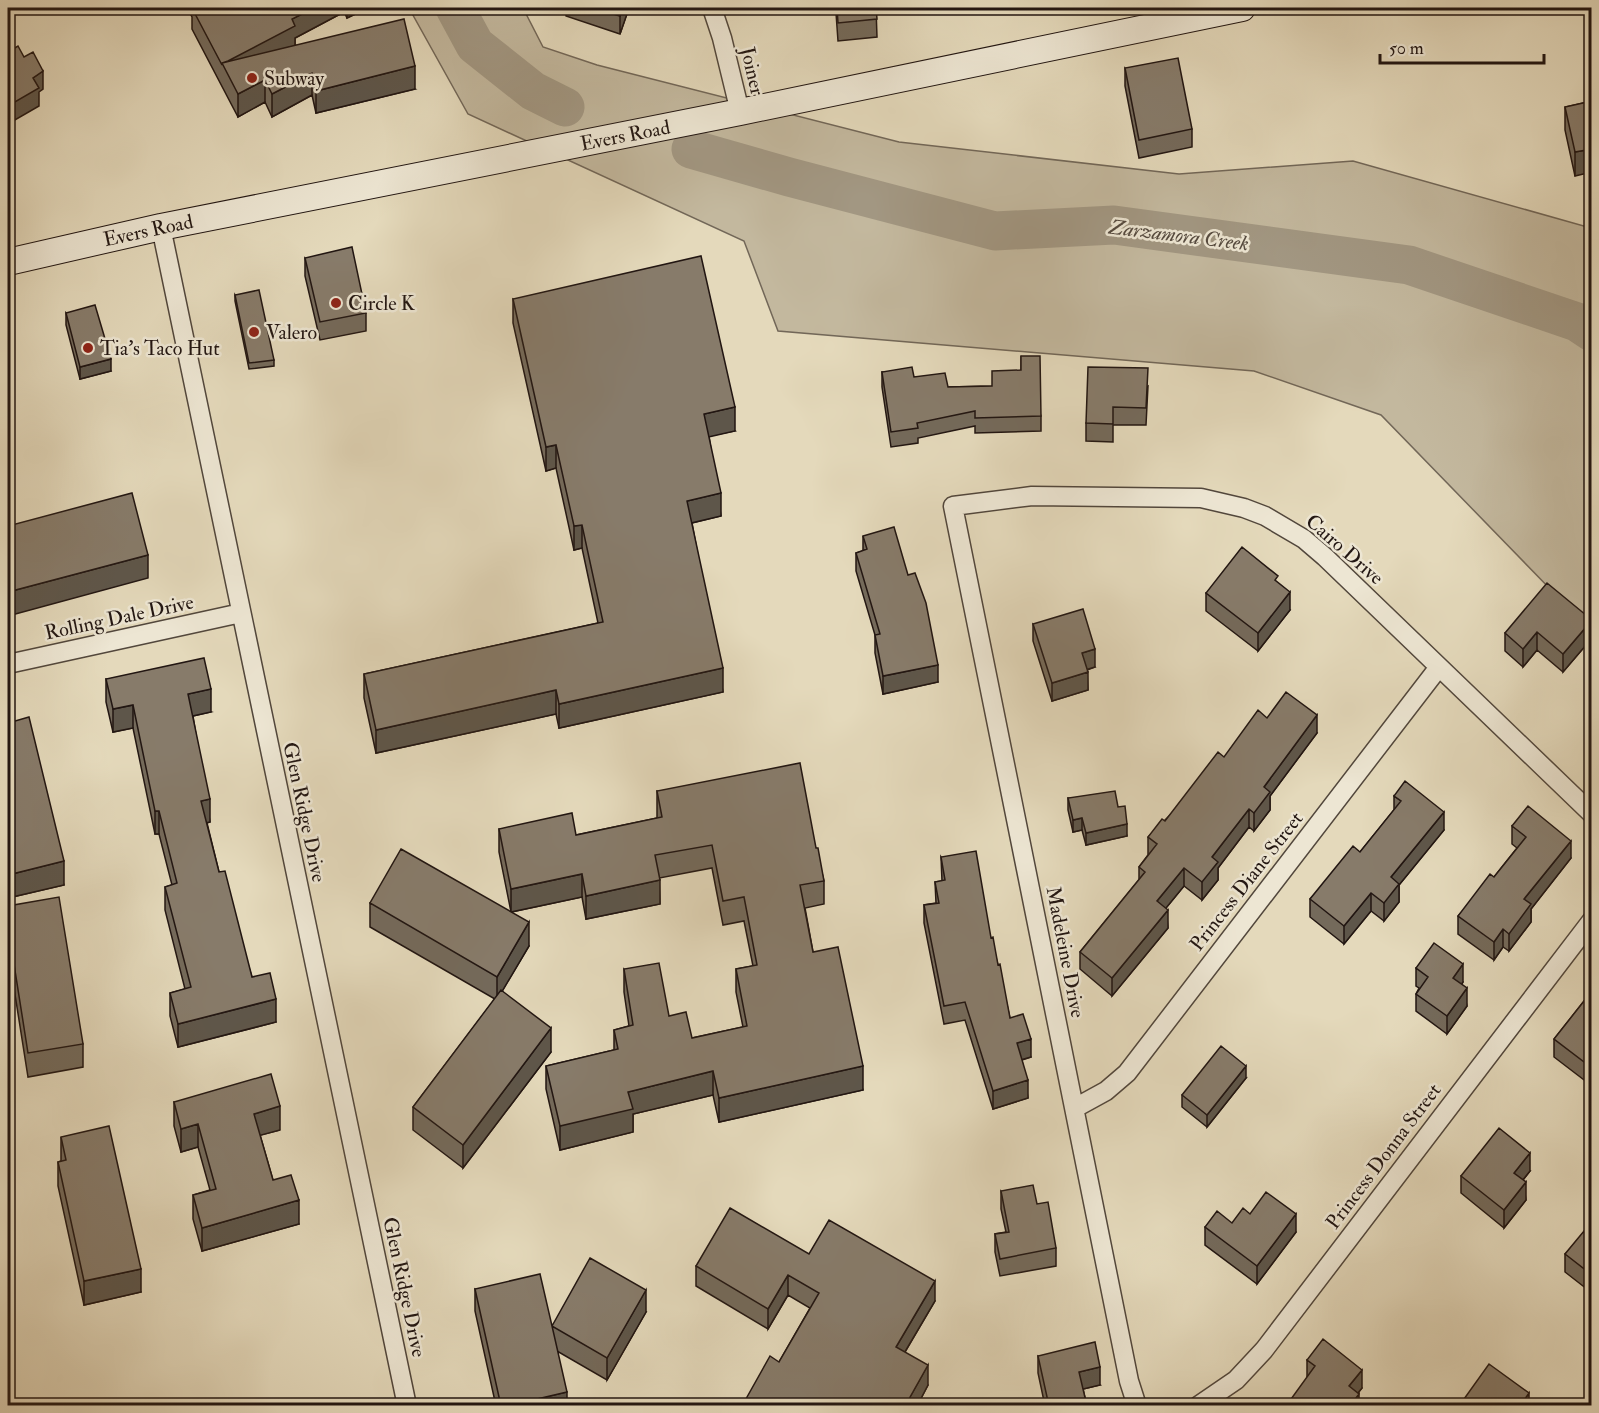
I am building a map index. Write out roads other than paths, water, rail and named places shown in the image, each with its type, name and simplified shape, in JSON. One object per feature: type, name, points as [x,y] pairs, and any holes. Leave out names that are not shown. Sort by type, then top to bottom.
[{"type":"main road","name":"Evers Road","points":[[8,262],[161,227],[740,112],[1242,8]]},
{"type":"street","name":"Joiner","points":[[712,8],[723,38],[740,112]]},
{"type":"street","name":"Glen Ridge Drive","points":[[161,227],[407,1406]]},
{"type":"street","name":"Cairo Drive","points":[[953,506],[1032,496],[1201,498],[1244,508],[1275,521],[1304,539],[1325,557],[1592,814]]},
{"type":"street","name":"Madeleine Drive","points":[[953,506],[1137,1406]]},
{"type":"street","name":"Rolling Dale Drive","points":[[8,664],[241,613]]},
{"type":"street","name":"Princess Diane Street","points":[[1075,1108],[1106,1091],[1127,1073],[1439,667]]},
{"type":"street","name":"Princess Donna Street","points":[[1198,1406],[1236,1380],[1264,1350],[1592,920]]},
{"type":"waterway","name":"Zarzamora Creek","points":[[455,8],[475,45],[533,91],[565,107]]},
{"type":"waterway","name":"Zarzamora Creek","points":[[691,149],[995,231],[1114,225],[1409,265],[1577,322],[1592,332]]},
{"type":"place","name":"Subway","points":[[252,78]]},
{"type":"place","name":"Circle K","points":[[336,303]]},
{"type":"place","name":"Valero","points":[[254,332]]},
{"type":"place","name":"Tia's Taco Hut","points":[[88,348]]}]
